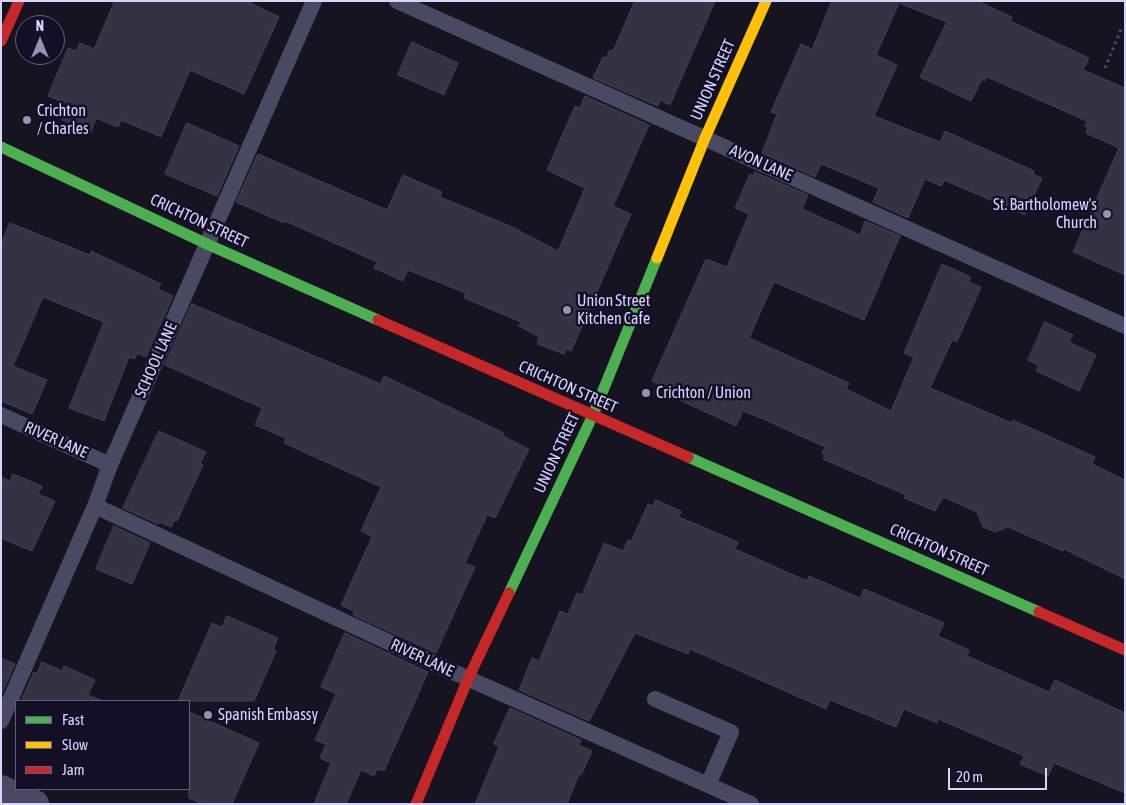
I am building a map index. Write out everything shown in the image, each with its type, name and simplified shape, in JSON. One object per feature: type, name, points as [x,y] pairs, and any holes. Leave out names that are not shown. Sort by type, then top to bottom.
[{"type":"street","points":[[1,41],[19,1]]},
{"type":"street","name":"UNION STREET","points":[[416,804],[468,679],[593,415],[705,138],[766,1]]},
{"type":"street","name":"CRICHTON STREET","points":[[1,147],[208,244],[1125,650]]},
{"type":"street","points":[[1,789],[35,804]]},
{"type":"lane","name":"SCHOOL LANE","points":[[1,721],[95,506],[110,464],[314,1]]},
{"type":"lane","name":"AVON LANE","points":[[397,1],[1125,326]]},
{"type":"lane","name":"RIVER LANE","points":[[1,415],[110,464]]},
{"type":"lane","name":"RIVER LANE","points":[[95,506],[468,679],[751,804]]},
{"type":"lane","points":[[656,699],[731,732],[708,785]]},
{"type":"path","points":[[1105,68],[1122,27]]},
{"type":"building","points":[[115,1],[247,1],[279,17],[244,94],[190,70],[161,137],[121,120],[118,127],[96,118],[91,132],[62,120],[68,104],[48,96],[61,65],[65,65],[65,55],[68,48],[76,51],[80,43],[94,49]]},
{"type":"building","points":[[635,1],[715,1],[670,105],[660,100],[658,106],[593,78],[603,57],[606,58],[610,50],[613,51]]},
{"type":"building","points":[[832,1],[977,1],[1012,17],[1010,21],[1089,58],[1083,70],[1125,88],[1125,275],[1073,252],[1119,148],[1086,133],[1088,127],[1084,126],[1087,121],[987,77],[985,81],[982,79],[971,101],[920,77],[947,22],[899,3],[876,55],[897,65],[874,116],[940,142],[945,131],[1034,171],[1033,174],[1042,178],[1025,215],[944,180],[941,186],[925,179],[908,218],[873,202],[879,188],[821,164],[815,177],[762,153],[777,114],[771,112],[801,44],[812,49]]},
{"type":"building","points":[[412,42],[458,63],[444,95],[398,75]]},
{"type":"building","points":[[585,96],[649,125],[613,206],[631,214],[571,351],[566,349],[564,354],[537,344],[539,337],[519,326],[521,322],[464,298],[466,293],[408,270],[403,281],[374,268],[377,262],[285,221],[284,223],[236,202],[258,154],[387,210],[403,175],[442,192],[440,197],[510,226],[558,251],[585,188],[547,170],[575,106],[580,108]]},
{"type":"building","points":[[187,123],[239,146],[217,196],[165,174]]},
{"type":"building","points":[[755,172],[808,195],[802,209],[860,235],[865,221],[900,236],[864,320],[774,282],[749,338],[849,383],[846,389],[891,411],[914,357],[904,353],[942,264],[971,277],[968,282],[981,287],[957,342],[952,340],[930,388],[1012,423],[1013,420],[1095,457],[1092,464],[1125,480],[1125,579],[1064,549],[1063,551],[1008,527],[995,532],[983,527],[977,512],[943,497],[935,511],[904,498],[906,495],[823,459],[825,455],[822,454],[825,447],[743,411],[736,426],[669,395],[671,390],[652,381],[706,259],[727,267],[749,214],[735,208],[750,174],[753,176]]},
{"type":"building","points":[[10,223],[90,255],[91,251],[161,284],[158,289],[173,296],[146,357],[137,353],[135,359],[129,357],[104,421],[69,408],[104,322],[43,297],[13,366],[47,380],[32,414],[1,401],[1,244]]},
{"type":"building","points":[[192,304],[381,384],[384,376],[504,433],[503,436],[529,449],[495,518],[487,515],[465,563],[475,567],[436,653],[353,615],[355,612],[341,605],[372,537],[361,531],[381,487],[284,443],[286,438],[255,425],[262,408],[165,365]]},
{"type":"building","points":[[1045,322],[1073,335],[1069,342],[1096,355],[1079,391],[1036,371],[1039,366],[1028,360]]},
{"type":"building","points":[[159,431],[206,452],[200,463],[203,465],[177,521],[175,520],[171,527],[159,522],[158,524],[123,508]]},
{"type":"building","points":[[13,474],[42,486],[38,494],[55,501],[32,551],[1,538],[1,477],[10,481]]},
{"type":"building","points":[[656,500],[681,511],[679,517],[738,542],[735,549],[807,581],[809,576],[860,598],[864,589],[944,623],[938,636],[969,650],[967,656],[1049,692],[1055,680],[1125,713],[1125,793],[1054,763],[1048,776],[1020,764],[1024,756],[938,719],[937,723],[904,709],[896,727],[830,700],[826,709],[690,649],[688,654],[635,633],[589,721],[519,690],[532,658],[539,661],[560,611],[568,614],[577,593],[582,595],[604,543],[623,551],[628,540],[631,542],[648,504],[653,506]]},
{"type":"building","points":[[114,526],[150,543],[132,584],[96,569]]},
{"type":"building","points":[[227,616],[278,638],[273,650],[276,651],[254,701],[178,700],[212,623],[222,627]]},
{"type":"building","points":[[345,633],[428,672],[384,771],[377,769],[374,776],[361,770],[346,804],[314,804],[331,763],[320,758],[326,744],[315,740],[336,694],[321,687]]},
{"type":"building","points":[[1,658],[15,664],[1,695]]},
{"type":"building","points":[[42,662],[62,671],[64,666],[95,680],[88,695],[100,700],[21,700],[34,672],[37,673]]},
{"type":"building","points":[[510,708],[581,740],[579,745],[592,751],[581,775],[579,774],[567,804],[475,804],[499,747],[494,744]]},
{"type":"building","points":[[190,712],[259,743],[232,804],[203,804],[189,798]]},
{"type":"traffic: fast","points":[[1,147],[207,244],[378,320]]},
{"type":"traffic: fast","points":[[509,593],[593,415],[657,258]]},
{"type":"traffic: fast","points":[[688,457],[1039,612]]},
{"type":"traffic: slow","points":[[657,258],[705,138],[766,1]]},
{"type":"traffic: jam","points":[[1,41],[19,1]]},
{"type":"traffic: jam","points":[[378,320],[688,457]]},
{"type":"traffic: jam","points":[[416,804],[468,679],[509,593]]},
{"type":"traffic: jam","points":[[1039,612],[1125,650]]},
{"type":"place","name":"Crichton / Charles","points":[[27,120]]},
{"type":"place","name":"St. Bartholomew's Church","points":[[1107,214]]},
{"type":"place","name":"Union Street Kitchen Cafe","points":[[567,310]]},
{"type":"place","name":"Crichton / Union","points":[[646,393]]},
{"type":"place","name":"Spanish Embassy","points":[[208,715]]}]
